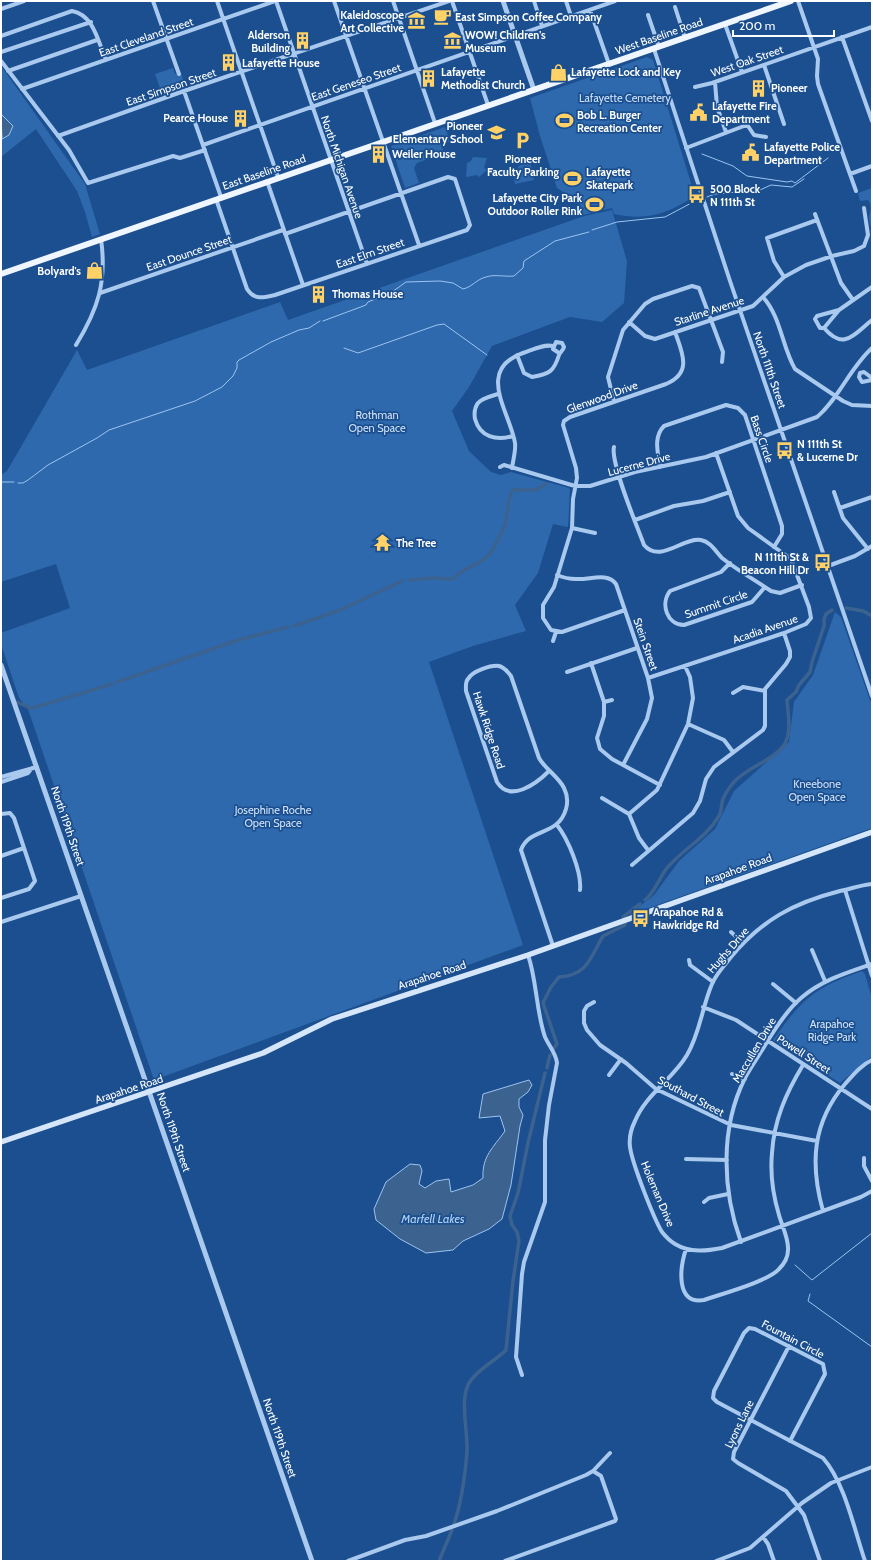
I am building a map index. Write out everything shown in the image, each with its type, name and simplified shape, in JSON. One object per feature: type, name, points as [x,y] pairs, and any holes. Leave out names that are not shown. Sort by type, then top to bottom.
[{"type":"main road","name":"West Baseline Road","points":[[534,90],[791,1]]},
{"type":"main road","name":"East Baseline Road","points":[[1,274],[330,159],[534,90]]},
{"type":"main road","name":"Arapahoe Road","points":[[1,1142],[150,1093],[274,1049],[332,1019],[528,955],[872,832]]},
{"type":"street","points":[[1,9],[24,1]]},
{"type":"street","points":[[153,1],[179,74]]},
{"type":"street","points":[[217,1],[278,177]]},
{"type":"street","name":"East Cleveland Street","points":[[22,89],[276,1]]},
{"type":"street","name":"North Michigan Avenue","points":[[276,1],[366,264]]},
{"type":"street","points":[[334,1],[419,245]]},
{"type":"street","points":[[393,1],[435,123]]},
{"type":"street","points":[[450,1],[488,105]]},
{"type":"street","name":"East Simpson Street","points":[[58,136],[184,91],[450,1]]},
{"type":"street","points":[[503,1],[534,90]]},
{"type":"street","points":[[534,1],[542,26]]},
{"type":"street","points":[[566,1],[571,16]]},
{"type":"street","name":"East Geneseo Street","points":[[203,145],[364,88],[516,37],[542,26],[615,1]]},
{"type":"street","points":[[798,1],[819,64],[817,76],[818,84],[856,191]]},
{"type":"street","points":[[675,7],[685,38]]},
{"type":"street","points":[[590,10],[609,64]]},
{"type":"street","points":[[1,36],[72,11],[80,12],[91,22],[106,60]]},
{"type":"street","name":"North 111th Street","points":[[648,15],[686,148],[872,696]]},
{"type":"street","points":[[1,52],[91,22]]},
{"type":"street","points":[[725,24],[742,72]]},
{"type":"street","name":"West Oak Street","points":[[695,87],[715,82],[872,27]]},
{"type":"street","points":[[842,37],[872,121]]},
{"type":"street","points":[[8,71],[97,40]]},
{"type":"street","points":[[1,61],[58,136],[88,183],[172,156],[180,158],[205,150]]},
{"type":"street","points":[[764,65],[784,124]]},
{"type":"street","points":[[715,82],[717,107],[726,132]]},
{"type":"street","name":"East Elm Street","points":[[184,91],[205,150],[218,198],[247,289],[251,294],[259,298],[275,295],[303,286],[470,227]]},
{"type":"street","points":[[686,148],[744,126],[748,126],[754,135],[766,137]]},
{"type":"street","points":[[850,174],[872,166]]},
{"type":"street","name":"East Dounce Street","points":[[100,293],[233,247],[401,194],[448,177],[455,179],[470,227]]},
{"type":"street","points":[[267,181],[303,286]]},
{"type":"street","name":"Starline Avenue","points":[[629,322],[650,338],[658,338],[753,306],[784,277],[806,265],[832,256],[860,249],[866,243],[868,235],[864,208]]},
{"type":"street","points":[[815,214],[841,283],[853,300]]},
{"type":"street","points":[[784,277],[774,261],[766,238],[817,220]]},
{"type":"street","points":[[76,345],[94,312],[100,293],[103,269],[100,239]]},
{"type":"street","points":[[614,402],[608,377],[623,330],[648,302],[692,286],[699,288],[702,291],[723,352],[722,362]]},
{"type":"street","points":[[824,328],[838,310],[872,287]]},
{"type":"street","points":[[763,297],[774,313],[791,362],[795,369],[835,397],[852,404],[872,406]]},
{"type":"street","points":[[838,310],[822,314],[815,319],[820,328],[824,328],[832,337],[842,340],[847,339],[872,320]]},
{"type":"street","name":"Glenwood Drive","points":[[556,632],[548,627],[543,618],[542,612],[543,605],[554,587],[572,528],[576,468],[563,429],[564,421],[570,417],[671,382],[680,374],[683,367],[683,356],[675,332]]},
{"type":"street","points":[[512,468],[515,445],[498,394],[497,384],[502,369],[508,361],[517,355],[542,346],[553,346],[556,342],[562,342],[563,350],[559,353],[558,363],[553,369],[532,377],[524,373],[517,355]]},
{"type":"street","points":[[553,346],[554,351],[559,353]]},
{"type":"street","name":"Lucerne Drive","points":[[500,467],[504,465],[575,486],[590,486],[716,453],[817,417],[825,410],[835,397],[859,360],[872,348]]},
{"type":"street","points":[[498,394],[484,399],[478,404],[475,409],[476,420],[481,431],[487,435],[500,439],[513,436]]},
{"type":"street","name":"Bass Circle","points":[[660,467],[657,440],[660,430],[668,424],[726,405],[734,406],[741,410],[753,440],[782,526],[782,534],[774,547]]},
{"type":"street","points":[[614,447],[612,453],[635,520],[644,545],[650,550],[661,552],[699,540],[708,543],[730,563],[771,591],[780,593],[802,585]]},
{"type":"street","name":"Acadia Avenue","points":[[648,678],[784,633],[806,624],[811,618],[802,585],[791,559],[742,523],[716,453]]},
{"type":"street","points":[[635,520],[674,506],[704,501],[730,492]]},
{"type":"street","points":[[834,492],[848,525],[868,549]]},
{"type":"street","points":[[840,508],[872,497]]},
{"type":"street","points":[[572,528],[595,533]]},
{"type":"street","points":[[828,566],[855,556],[872,546]]},
{"type":"street","name":"Summit Circle","points":[[730,563],[721,572],[670,591],[664,604],[672,621],[679,625],[684,625],[752,602],[765,587]]},
{"type":"street","name":"Stein Street","points":[[557,575],[578,579],[610,578],[616,584],[648,678],[652,698],[647,719],[623,765]]},
{"type":"street","points":[[554,641],[556,632],[562,632],[625,610]]},
{"type":"street","points":[[632,865],[693,813],[700,801],[710,772],[733,752],[763,730],[765,726],[765,691],[768,684],[786,664],[790,657],[790,651],[784,633]]},
{"type":"street","points":[[566,672],[637,648]]},
{"type":"street","points":[[591,663],[604,702],[604,716],[597,732],[598,744],[605,755],[660,785]]},
{"type":"street","name":"North 119th Street","points":[[1,665],[34,768],[81,896],[312,1561]]},
{"type":"street","name":"Hawk Ridge Road","points":[[549,771],[537,783],[525,788],[514,792],[507,792],[501,789],[497,782],[466,691],[466,683],[471,675],[492,667],[500,666],[506,669],[511,676],[539,758],[565,789],[567,798],[565,813],[557,825]]},
{"type":"street","points":[[629,814],[654,793],[660,785],[688,724],[693,698],[690,677],[685,666]]},
{"type":"street","points":[[733,693],[743,687],[765,691]]},
{"type":"street","points":[[604,702],[612,700]]},
{"type":"street","points":[[688,724],[724,740],[733,752]]},
{"type":"street","points":[[1,777],[34,768]]},
{"type":"street","points":[[1,782],[28,773],[34,768]]},
{"type":"street","points":[[602,798],[629,814],[639,838],[648,850]]},
{"type":"street","points":[[1,814],[6,812],[12,815],[35,879],[34,884],[29,889],[1,898]]},
{"type":"street","points":[[553,946],[521,850],[527,840],[549,831],[557,825],[568,842],[581,881],[580,890]]},
{"type":"street","points":[[1,856],[24,848]]},
{"type":"street","name":"Hughs Drive","points":[[656,1090],[687,1055],[697,1032],[703,1007],[713,982],[743,943],[761,926],[787,909],[814,898],[872,884]]},
{"type":"street","points":[[846,890],[870,965],[872,976]]},
{"type":"street","points":[[1,922],[81,896]]},
{"type":"street","points":[[731,932],[743,943]]},
{"type":"street","points":[[812,950],[825,981]]},
{"type":"street","points":[[522,1375],[516,1357],[522,1274],[524,1262],[545,1202],[545,1140],[548,1104],[557,1062],[556,1056],[545,1035],[534,974],[528,955]]},
{"type":"street","points":[[689,960],[690,965],[713,982]]},
{"type":"street","name":"Maccullen Drive","points":[[741,1242],[728,1194],[726,1160],[731,1126],[745,1079],[767,1042],[796,1003],[825,981],[870,965]]},
{"type":"street","points":[[773,984],[796,1003]]},
{"type":"street","name":"Southard Street","points":[[594,1002],[587,1006],[584,1011],[584,1023],[587,1030],[600,1045],[621,1059],[656,1090],[731,1126],[817,1141]]},
{"type":"street","name":"Powell Street","points":[[703,1007],[736,1020],[767,1042],[872,1109]]},
{"type":"street","points":[[608,1075],[621,1059]]},
{"type":"street","points":[[823,1211],[816,1181],[817,1141],[827,1111],[841,1089],[861,1067],[872,1060]]},
{"type":"street","points":[[686,1249],[681,1268],[682,1285],[686,1296],[694,1301],[699,1301],[774,1274],[783,1264],[787,1256],[788,1244],[772,1187],[772,1152],[774,1134],[784,1098],[803,1065]]},
{"type":"street","points":[[732,1074],[745,1079]]},
{"type":"street","name":"Holeman Drive","points":[[656,1090],[635,1121],[630,1147],[639,1174],[662,1231],[674,1244],[686,1249],[709,1250],[741,1242],[872,1191]]},
{"type":"street","points":[[864,1158],[864,1166],[872,1181]]},
{"type":"street","points":[[686,1159],[726,1160]]},
{"type":"street","points":[[704,1202],[709,1198],[728,1194]]},
{"type":"street","name":"Fountain Circle","points":[[750,1420],[717,1402],[713,1398],[714,1391],[746,1330],[752,1328],[823,1364],[826,1370],[790,1441]]},
{"type":"street","name":"Lyons Lane","points":[[789,1346],[734,1452],[733,1459],[786,1491],[798,1506]]},
{"type":"street","points":[[750,1420],[823,1458],[830,1466],[837,1480],[865,1561]]},
{"type":"street","points":[[348,1561],[405,1540],[426,1536],[497,1511],[593,1471],[610,1453]]},
{"type":"street","points":[[716,1561],[745,1551],[763,1538],[798,1506],[837,1480],[872,1467]]},
{"type":"street","points":[[505,1561],[615,1521],[616,1519],[601,1476],[593,1471]]},
{"type":"street","points":[[798,1506],[804,1515],[820,1561]]},
{"type":"street","points":[[763,1538],[768,1544],[774,1561]]},
{"type":"green space","name":"Lafayette Cemetery","points":[[647,57],[653,60],[695,196],[666,211],[647,216],[637,217],[614,214],[612,208],[583,215],[579,202],[557,188],[540,136],[530,98]]},
{"type":"green space","points":[[1,66],[85,184],[100,234],[92,237],[77,191],[36,129],[1,157]]},
{"type":"green space","points":[[173,68],[175,74],[181,73],[186,88],[163,97],[155,74]]},
{"type":"green space","points":[[445,127],[450,141],[446,143],[445,139],[440,141],[444,153],[417,163],[414,168],[419,183],[405,188],[391,146]]},
{"type":"green space","points":[[473,157],[487,158],[484,168],[487,170],[479,177],[477,175],[466,177],[467,163],[471,161]]},
{"type":"green space","points":[[530,161],[534,180],[515,184],[515,172],[519,166]]},
{"type":"green space","points":[[872,188],[872,231],[869,219],[871,208],[870,205],[868,200],[860,201],[858,193]]},
{"type":"green space","points":[[612,210],[627,261],[624,303],[602,322],[570,317],[492,346],[469,387],[452,411],[469,451],[491,472],[501,475],[511,472],[569,488],[570,490],[568,527],[553,524],[538,573],[515,605],[526,631],[473,646],[429,662],[523,945],[154,1080],[28,709],[19,698],[1,644],[1,633],[70,608],[56,564],[1,582],[1,475],[7,471],[77,350],[87,370],[280,302],[288,320],[584,216]]},
{"type":"green space","name":"Kneebone Open Space","points":[[835,612],[841,617],[872,706],[872,828],[629,915],[654,895],[679,861],[715,829],[734,791],[789,742],[794,702],[813,675]]},
{"type":"green space","name":"Arapahoe Ridge Park","points":[[862,971],[865,974],[872,999],[872,1056],[840,1083],[773,1040],[792,1014],[810,996],[832,983]]},
{"type":"water","points":[[1,114],[13,126],[9,135],[2,139]]},
{"type":"water","name":"Marfell Lakes","points":[[529,1080],[532,1085],[528,1092],[519,1099],[519,1107],[523,1115],[511,1185],[502,1219],[489,1229],[463,1241],[453,1250],[426,1253],[400,1239],[376,1220],[374,1209],[386,1182],[410,1164],[420,1165],[422,1171],[419,1184],[425,1188],[436,1181],[449,1179],[451,1192],[473,1185],[483,1178],[486,1158],[505,1131],[500,1116],[479,1118],[483,1094]]},
{"type":"waterway","points":[[702,154],[733,166],[747,176],[787,182],[792,181],[795,183],[828,158]]},
{"type":"waterway","points":[[707,197],[715,194],[760,190],[771,185],[792,187],[804,179]]},
{"type":"waterway","points":[[592,230],[617,222],[665,217],[697,200]]},
{"type":"waterway","points":[[323,321],[366,305],[368,302],[392,292],[406,282],[440,281],[453,283],[463,289],[489,276],[514,276],[523,268],[524,261],[555,241],[589,232]]},
{"type":"waterway","points":[[18,483],[23,483],[48,465],[109,430],[195,401],[222,387],[233,376],[239,360],[271,342],[299,330],[309,328],[320,321]]},
{"type":"waterway","points":[[344,348],[358,353],[437,325],[444,324],[487,355]]},
{"type":"waterway","points":[[1,482],[14,482]]},
{"type":"waterway","points":[[409,580],[433,578],[453,579],[462,571],[484,559],[492,551],[502,532],[506,520],[509,500],[513,490],[536,490],[546,484]]},
{"type":"waterway","points":[[294,626],[340,610],[402,581]]},
{"type":"waterway","points":[[846,608],[863,611],[872,616]]},
{"type":"waterway","points":[[645,900],[652,893],[664,872],[673,861],[714,824],[720,814],[722,801],[733,783],[739,777],[773,756],[784,745],[789,729],[787,700],[796,692],[799,685],[810,672],[824,626],[824,619],[826,614],[832,610]]},
{"type":"waterway","points":[[117,682],[238,640],[288,627]]},
{"type":"waterway","points":[[17,702],[30,708],[36,707],[112,684]]},
{"type":"waterway","points":[[623,917],[640,904]]},
{"type":"waterway","points":[[554,1048],[557,1044],[543,1003],[551,987],[559,977],[569,976],[582,969],[591,958],[603,936],[625,925],[625,922]]},
{"type":"waterway","points":[[547,1068],[550,1055]]},
{"type":"waterway","points":[[454,1524],[463,1488],[467,1452],[464,1409],[468,1385],[475,1375],[506,1350],[513,1281],[519,1241],[510,1216],[518,1193],[528,1143],[545,1073]]},
{"type":"waterway","points":[[795,1265],[812,1280],[872,1233]]},
{"type":"waterway","points":[[810,1294],[808,1301],[872,1347]]},
{"type":"waterway","points":[[439,1561],[452,1530]]},
{"type":"place","name":"East Simpson Coffee Company","points":[[442,17]]},
{"type":"place","name":"Kaleidoscope Art Collective","points":[[417,21]]},
{"type":"place","name":"Alderson Building","points":[[303,41]]},
{"type":"place","name":"WOW! Children's Museum","points":[[452,41]]},
{"type":"place","name":"Lafayette House","points":[[229,63]]},
{"type":"place","name":"Lafayette Lock and Key","points":[[558,72]]},
{"type":"place","name":"Lafayette Methodist Church","points":[[428,78]]},
{"type":"place","name":"Pioneer","points":[[758,88]]},
{"type":"place","name":"Lafayette Fire Department","points":[[699,112]]},
{"type":"place","name":"Pearce House","points":[[241,118]]},
{"type":"place","name":"Bob L. Burger Recreation Center","points":[[564,121]]},
{"type":"place","name":"Pioneer Elementary School","points":[[496,132]]},
{"type":"place","name":"Pioneer Faculty Parking","points":[[523,141]]},
{"type":"place","name":"Lafayette Police Department","points":[[751,153]]},
{"type":"place","name":"Weiler House","points":[[379,154]]},
{"type":"place","name":"Lafayette Skatepark","points":[[573,178]]},
{"type":"place","name":"500 Block N 111th St","points":[[697,195]]},
{"type":"place","name":"Lafayette City Park Outdoor Roller Rink","points":[[595,204]]},
{"type":"place","name":"Bolyard's","points":[[94,271]]},
{"type":"place","name":"Thomas House","points":[[319,294]]},
{"type":"place","name":"N 111th St & Lucerne Dr","points":[[784,450]]},
{"type":"place","name":"The Tree","points":[[383,543]]},
{"type":"place","name":"N 111th St & Beacon Hill Dr","points":[[822,563]]},
{"type":"place","name":"Arapahoe Rd & Hawkridge Rd","points":[[640,918]]},
{"type":"park label","name":"Rothman Open Space","points":[[377,421]]},
{"type":"park label","name":"Josephine Roche Open Space","points":[[273,816]]}]
